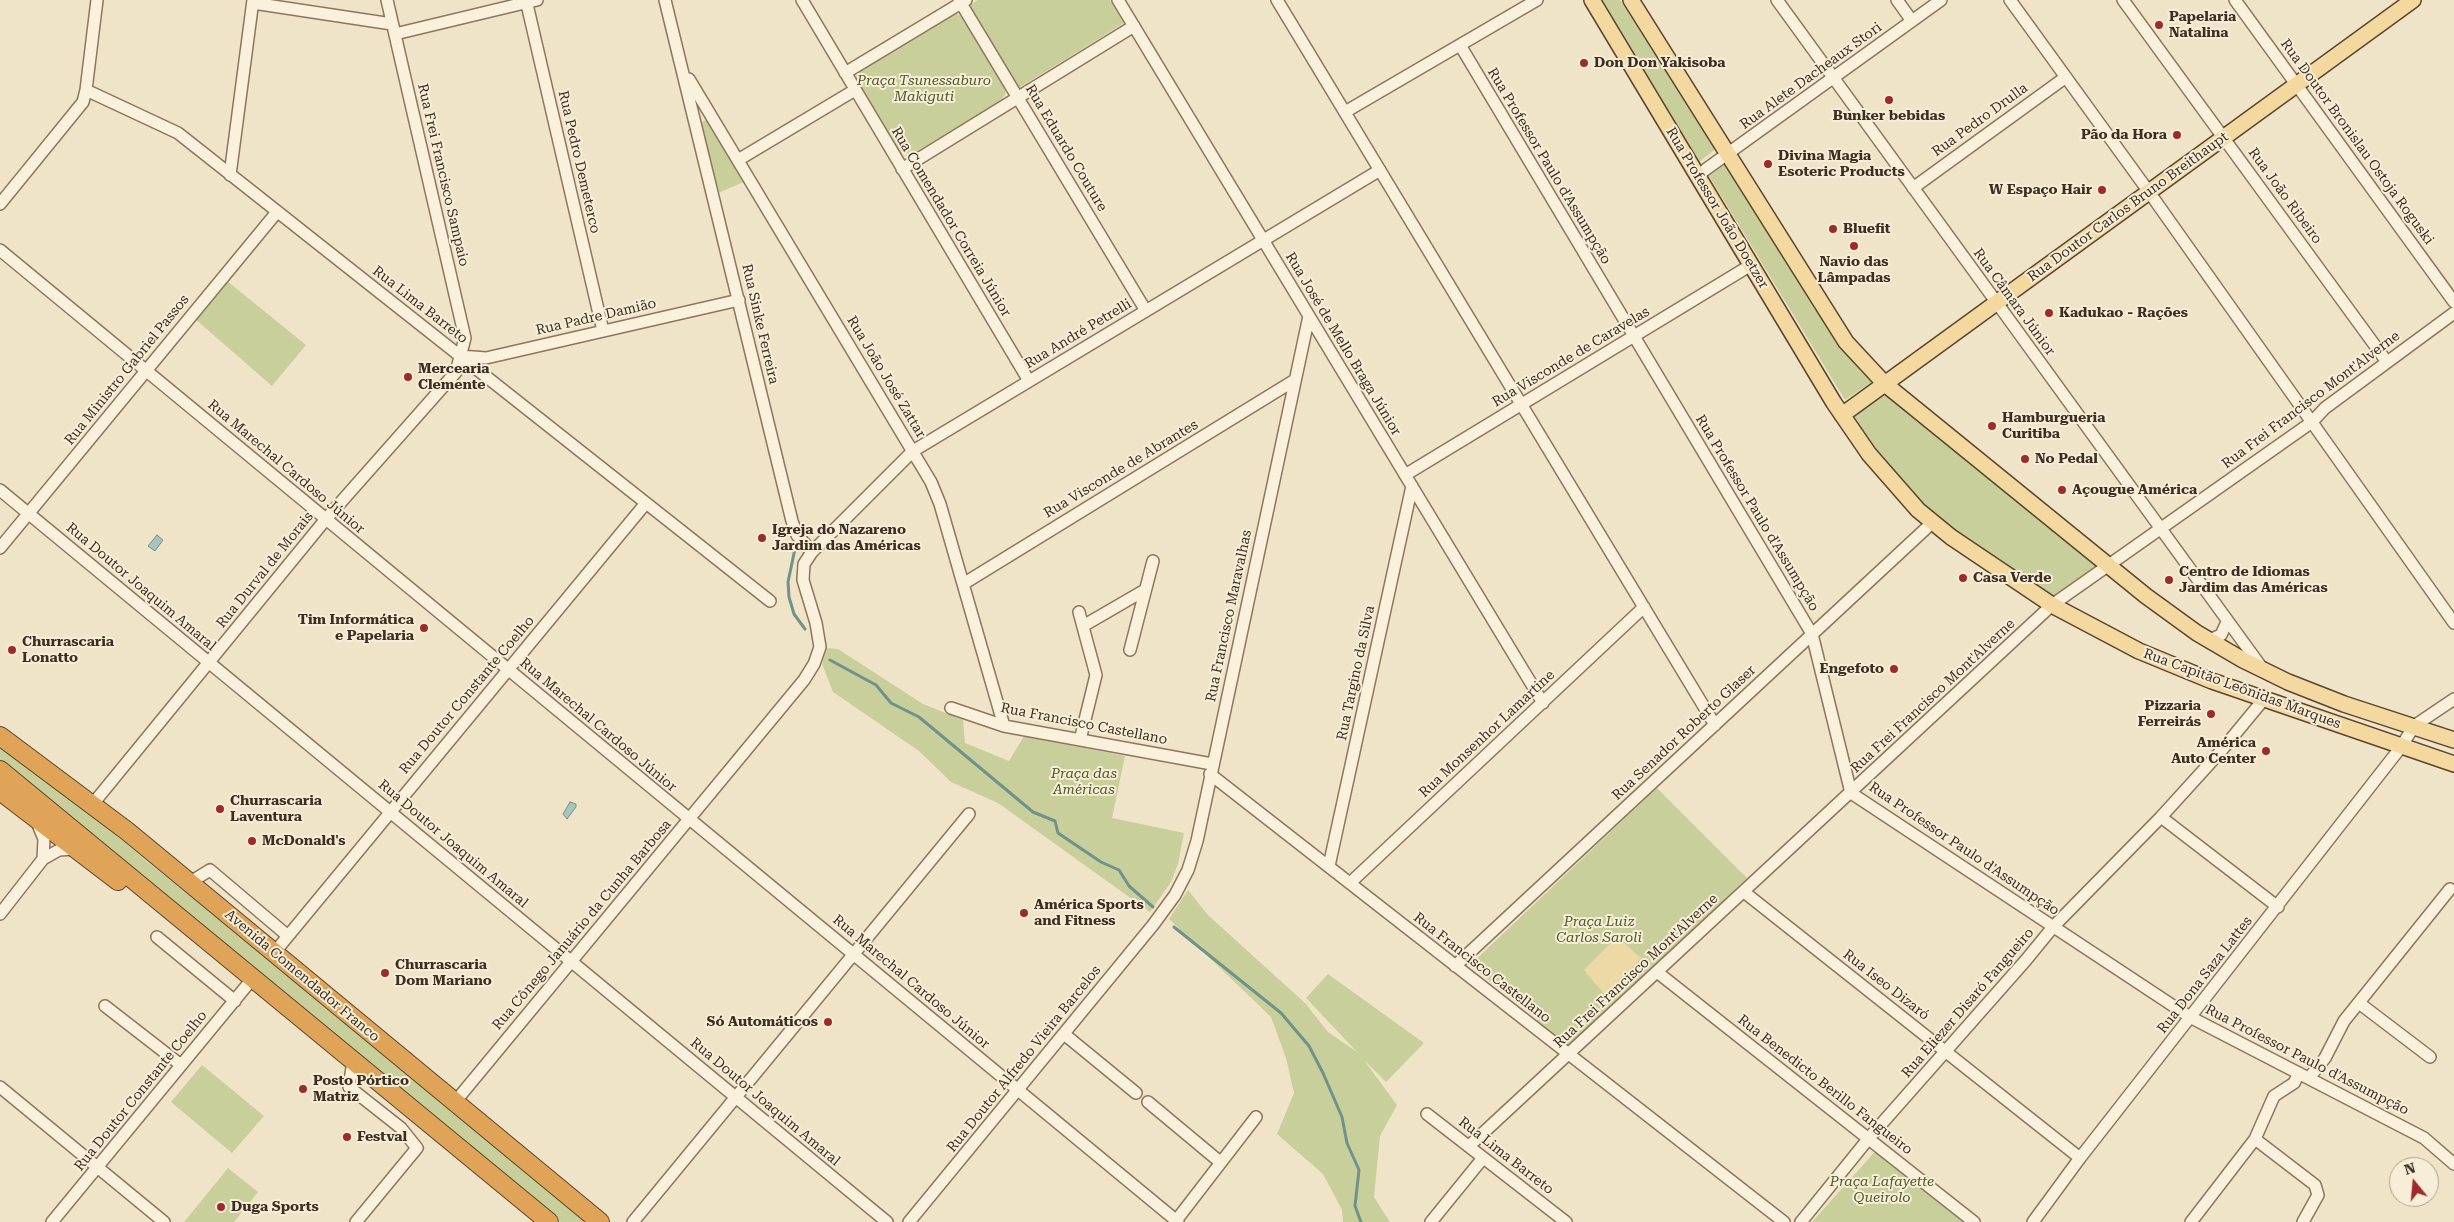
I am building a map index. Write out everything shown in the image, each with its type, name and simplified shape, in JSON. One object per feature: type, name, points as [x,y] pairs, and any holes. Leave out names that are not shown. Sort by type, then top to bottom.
[{"type":"highway","name":"Avenida Comendador Franco","points":[[0,736],[92,805],[189,883],[600,1222]]},
{"type":"highway","points":[[0,770],[549,1222]]},
{"type":"highway","points":[[0,791],[74,849],[224,954]]},
{"type":"main road","name":"Rua Professor João Doetzer","points":[[1592,0],[1842,415]]},
{"type":"main road","points":[[1630,0],[1846,342],[1885,384]]},
{"type":"main road","name":"Rua Doutor Carlos Bruno Breithaupt","points":[[1842,415],[2413,0]]},
{"type":"main road","name":"Rua Capitão Leônidas Marques","points":[[1885,384],[2160,607],[2209,640],[2264,671],[2317,694],[2454,740]]},
{"type":"main road","name":"Rua Capitão Leônidas Marques","points":[[1842,415],[1882,470],[1906,497],[1933,522],[2052,605],[2139,652],[2264,699],[2454,764]]},
{"type":"street","points":[[0,204],[78,108],[86,90],[97,0]]},
{"type":"street","name":"Rua Frei Francisco Sampaio","points":[[387,0],[465,338],[460,356]]},
{"type":"street","name":"Rua Sinke Ferreira","points":[[665,0],[792,522],[797,535],[812,552]]},
{"type":"street","name":"Rua Comendador Correia Júnior","points":[[802,0],[1029,381]]},
{"type":"street","name":"Rua José de Mello Braga Júnior","points":[[1118,0],[1543,703]]},
{"type":"street","points":[[1278,0],[1715,725]]},
{"type":"street","points":[[1345,112],[1536,0]]},
{"type":"street","name":"Rua Câmara Júnior","points":[[1777,0],[2264,671]]},
{"type":"street","points":[[1897,0],[1912,21]]},
{"type":"street","name":"Rua Alete Dacheaux Stori","points":[[1698,175],[1941,0]]},
{"type":"street","points":[[2010,0],[2149,192],[2454,623]]},
{"type":"street","name":"Rua João Ribeiro","points":[[2123,0],[2387,362]]},
{"type":"street","name":"Rua Doutor Bronislau Ostoja Roguski","points":[[2235,0],[2454,302]]},
{"type":"street","points":[[230,175],[253,2],[394,29],[530,1]]},
{"type":"street","name":"Rua Pedro Demeterco","points":[[530,1],[603,331]]},
{"type":"street","points":[[845,73],[962,1]]},
{"type":"street","name":"Rua Eduardo Couture","points":[[962,1],[1018,98],[1146,310]]},
{"type":"street","points":[[902,169],[1134,26]]},
{"type":"street","name":"Rua Professor Paulo d'Assumpção","points":[[1460,45],[1812,634],[1851,792],[2190,1017],[2424,1138],[2454,1164]]},
{"type":"street","name":"Rua João José Zattar","points":[[683,69],[913,451],[938,497],[1004,726]]},
{"type":"street","name":"Rua Pedro Drulla","points":[[1913,188],[2066,77]]},
{"type":"street","name":"Rua Lima Barreto","points":[[86,90],[178,134],[770,601]]},
{"type":"street","points":[[738,160],[855,90]]},
{"type":"street","name":"Rua André Petrelli","points":[[812,552],[913,451],[1380,170]]},
{"type":"street","name":"Rua Ministro Gabriel Passos","points":[[0,548],[277,212]]},
{"type":"street","name":"Rua Marechal Cardoso Júnior","points":[[0,250],[1176,1221]]},
{"type":"street","name":"Rua Visconde de Caravelas","points":[[1405,475],[1752,265]]},
{"type":"street","name":"Rua Padre Damião","points":[[460,356],[486,358],[739,300]]},
{"type":"street","name":"Rua Frei Francisco Mont'Alverne","points":[[1469,1146],[2052,605],[2312,422],[2325,408],[2454,313]]},
{"type":"street","name":"Rua Francisco Maravalhas","points":[[1161,915],[1181,884],[1193,856],[1308,316]]},
{"type":"street","name":"Rua Durval de Morais","points":[[92,805],[326,519],[456,372],[460,356]]},
{"type":"street","name":"Rua Visconde de Abrantes","points":[[963,584],[1295,380]]},
{"type":"street","name":"Rua Targino da Silva","points":[[1329,866],[1412,486]]},
{"type":"street","name":"Rua Doutor Joaquim Amaral","points":[[0,490],[887,1222]]},
{"type":"street","name":"Rua Doutor Constante Coelho","points":[[274,953],[646,503]]},
{"type":"street","name":"Rua Senador Roberto Glaser","points":[[1456,966],[1933,522]]},
{"type":"street","name":"Rua Cônego Januário da Cunha Barbosa","points":[[455,1102],[804,680],[814,664],[820,647],[818,631],[803,580],[804,564],[812,552]]},
{"type":"street","points":[[1130,650],[1153,561]]},
{"type":"street","points":[[1083,626],[1145,590]]},
{"type":"street","name":"Rua Monsenhor Lamartine","points":[[1350,883],[1644,607]]},
{"type":"street","points":[[1079,612],[1096,678],[1080,740]]},
{"type":"street","points":[[2209,640],[2221,635],[2227,622]]},
{"type":"street","name":"Rua Eliezer Disaró Fangueiro","points":[[1801,1222],[1869,1138],[2053,927],[2161,817],[2221,752],[2264,699]]},
{"type":"street","points":[[2414,726],[2454,700]]},
{"type":"street","name":"Rua Francisco Castellano","points":[[951,708],[1004,726],[1080,740],[1211,769],[1350,883],[1784,1222]]},
{"type":"street","name":"Rua Dona Saza Lattes","points":[[2033,1222],[2080,1158],[2278,907],[2401,747],[2414,726]]},
{"type":"street","points":[[633,1222],[969,814]]},
{"type":"street","points":[[2161,817],[2278,907]]},
{"type":"street","points":[[35,820],[44,839],[43,859]]},
{"type":"street","points":[[0,914],[43,859],[59,850],[74,849]]},
{"type":"street","points":[[189,883],[210,870],[288,936]]},
{"type":"street","name":"Rua Iseo Dizaró","points":[[1744,892],[2080,1158]]},
{"type":"street","points":[[2191,1222],[2255,1139],[2274,1096],[2322,1062],[2341,1026],[2447,892],[2454,904]]},
{"type":"street","name":"Rua Doutor Alfredo Vieira Barcelos","points":[[910,1222],[1161,915]]},
{"type":"street","points":[[157,937],[235,1000]]},
{"type":"street","name":"Rua Benedicto Berillo Fangueiro","points":[[1657,972],[1974,1222]]},
{"type":"street","name":"Rua Doutor Constante Coelho","points":[[52,1222],[253,978]]},
{"type":"street","points":[[2359,1003],[2430,1057]]},
{"type":"street","points":[[105,1006],[181,1065]]},
{"type":"street","points":[[1064,1034],[1136,1093]]},
{"type":"street","points":[[353,1061],[349,1087],[401,1128],[417,1148],[356,1222]]},
{"type":"street","points":[[0,1087],[164,1222]]},
{"type":"street","points":[[1148,1102],[1220,1162]]},
{"type":"street","name":"Rua Lima Barreto","points":[[1427,1114],[1566,1222]]},
{"type":"street","points":[[1176,1221],[1256,1117]]},
{"type":"street","points":[[2255,1139],[2315,1185],[2318,1194],[2303,1222]]},
{"type":"street","points":[[1430,1222],[1483,1158]]},
{"type":"green space","points":[[978,0],[1110,0],[1124,23],[1019,88],[968,6]]},
{"type":"green space","points":[[1600,0],[1620,0],[1717,148],[1699,162]]},
{"type":"green space","name":"Praça Tsunessaburo Makiguti","points":[[957,14],[963,17],[1006,89],[1005,95],[1000,101],[914,153],[900,154],[855,79],[856,75],[860,70],[952,15]]},
{"type":"green space","points":[[706,120],[746,181],[718,193],[699,123]]},
{"type":"green space","points":[[1725,164],[1860,371],[1872,382],[1845,400],[1709,176]]},
{"type":"green space","points":[[226,280],[306,345],[272,386],[194,318]]},
{"type":"green space","points":[[1885,395],[2099,565],[2054,598],[1939,520],[1895,476],[1852,418]]},
{"type":"green space","name":"Praça das Américas","points":[[826,648],[838,649],[923,704],[963,720],[965,743],[1009,761],[1024,736],[1125,756],[1112,818],[1184,833],[1178,864],[1171,882],[1150,912],[998,803],[951,782],[919,751],[833,692],[822,664]]},
{"type":"green space","points":[[0,746],[101,822],[145,860],[413,1074],[587,1222],[561,1222],[0,761]]},
{"type":"green space","name":"Praça Luiz Carlos Saroli","points":[[1657,788],[1747,878],[1569,1048],[1535,1022],[1538,1019],[1470,965]]},
{"type":"green space","points":[[1188,890],[1208,915],[1305,1003],[1328,1032],[1357,1052],[1306,998],[1328,974],[1424,1043],[1386,1082],[1364,1060],[1397,1105],[1380,1136],[1374,1197],[1390,1222],[1343,1222],[1342,1210],[1323,1174],[1277,1134],[1294,1093],[1286,1058],[1271,1017],[1169,919]]},
{"type":"green space","points":[[202,1065],[264,1116],[232,1153],[171,1102]]},
{"type":"green space","name":"Praça Lafayette Queirolo","points":[[1879,1147],[1969,1222],[1812,1222]]},
{"type":"green space","name":"Duga Sports","points":[[228,1168],[258,1192],[234,1222],[184,1222]]},
{"type":"sand","points":[[1617,937],[1641,958],[1605,995],[1584,970]]},
{"type":"water","points":[[157,535],[163,540],[155,551],[148,546]]},
{"type":"water","points":[[570,802],[576,804],[576,807],[567,819],[563,814]]},
{"type":"waterway","points":[[796,544],[788,582],[789,597],[794,614],[805,629]]},
{"type":"waterway","points":[[830,660],[876,685],[891,703],[919,717],[1033,812],[1055,821],[1058,833],[1101,862],[1119,870],[1129,886],[1153,907]]},
{"type":"waterway","points":[[1174,927],[1281,1013],[1309,1046],[1342,1117],[1347,1143],[1359,1170],[1355,1206],[1361,1222]]},
{"type":"place","name":"Papelaria Natalina","points":[[2159,25]]},
{"type":"place","name":"Don Don Yakisoba","points":[[1584,63]]},
{"type":"place","name":"Bunker bebidas","points":[[1889,100]]},
{"type":"place","name":"Pão da Hora","points":[[2177,135]]},
{"type":"place","name":"Divina Magia Esoteric Products","points":[[1768,164]]},
{"type":"place","name":"W Espaço Hair","points":[[2102,190]]},
{"type":"place","name":"Bluefit","points":[[1833,229]]},
{"type":"place","name":"Navio das Lâmpadas","points":[[1854,246]]},
{"type":"place","name":"Kadukao - Rações","points":[[2049,313]]},
{"type":"place","name":"Mercearia Clemente","points":[[408,377]]},
{"type":"place","name":"Hamburgueria Curitiba","points":[[1992,426]]},
{"type":"place","name":"No Pedal","points":[[2025,459]]},
{"type":"place","name":"Açougue América","points":[[2062,490]]},
{"type":"place","name":"Igreja do Nazareno Jardim das Américas","points":[[762,538]]},
{"type":"place","name":"Casa Verde","points":[[1963,578]]},
{"type":"place","name":"Centro de Idiomas Jardim das Américas","points":[[2169,580]]},
{"type":"place","name":"Tim Informática e Papelaria","points":[[424,628]]},
{"type":"place","name":"Churrascaria Lonatto","points":[[12,650]]},
{"type":"place","name":"Engefoto","points":[[1894,669]]},
{"type":"place","name":"Pizzaria Ferreira´s","points":[[2211,714]]},
{"type":"place","name":"América Auto Center","points":[[2266,751]]},
{"type":"place","name":"Churrascaria Laventura","points":[[220,809]]},
{"type":"place","name":"McDonald's","points":[[252,841]]},
{"type":"place","name":"América Sports and Fitness","points":[[1024,913]]},
{"type":"place","name":"Churrascaria Dom Mariano","points":[[385,973]]},
{"type":"place","name":"Só Automáticos","points":[[828,1022]]},
{"type":"place","name":"Posto Pórtico Matriz","points":[[303,1089]]},
{"type":"place","name":"Festval","points":[[347,1137]]},
{"type":"place","name":"Duga Sports","points":[[221,1207]]}]
